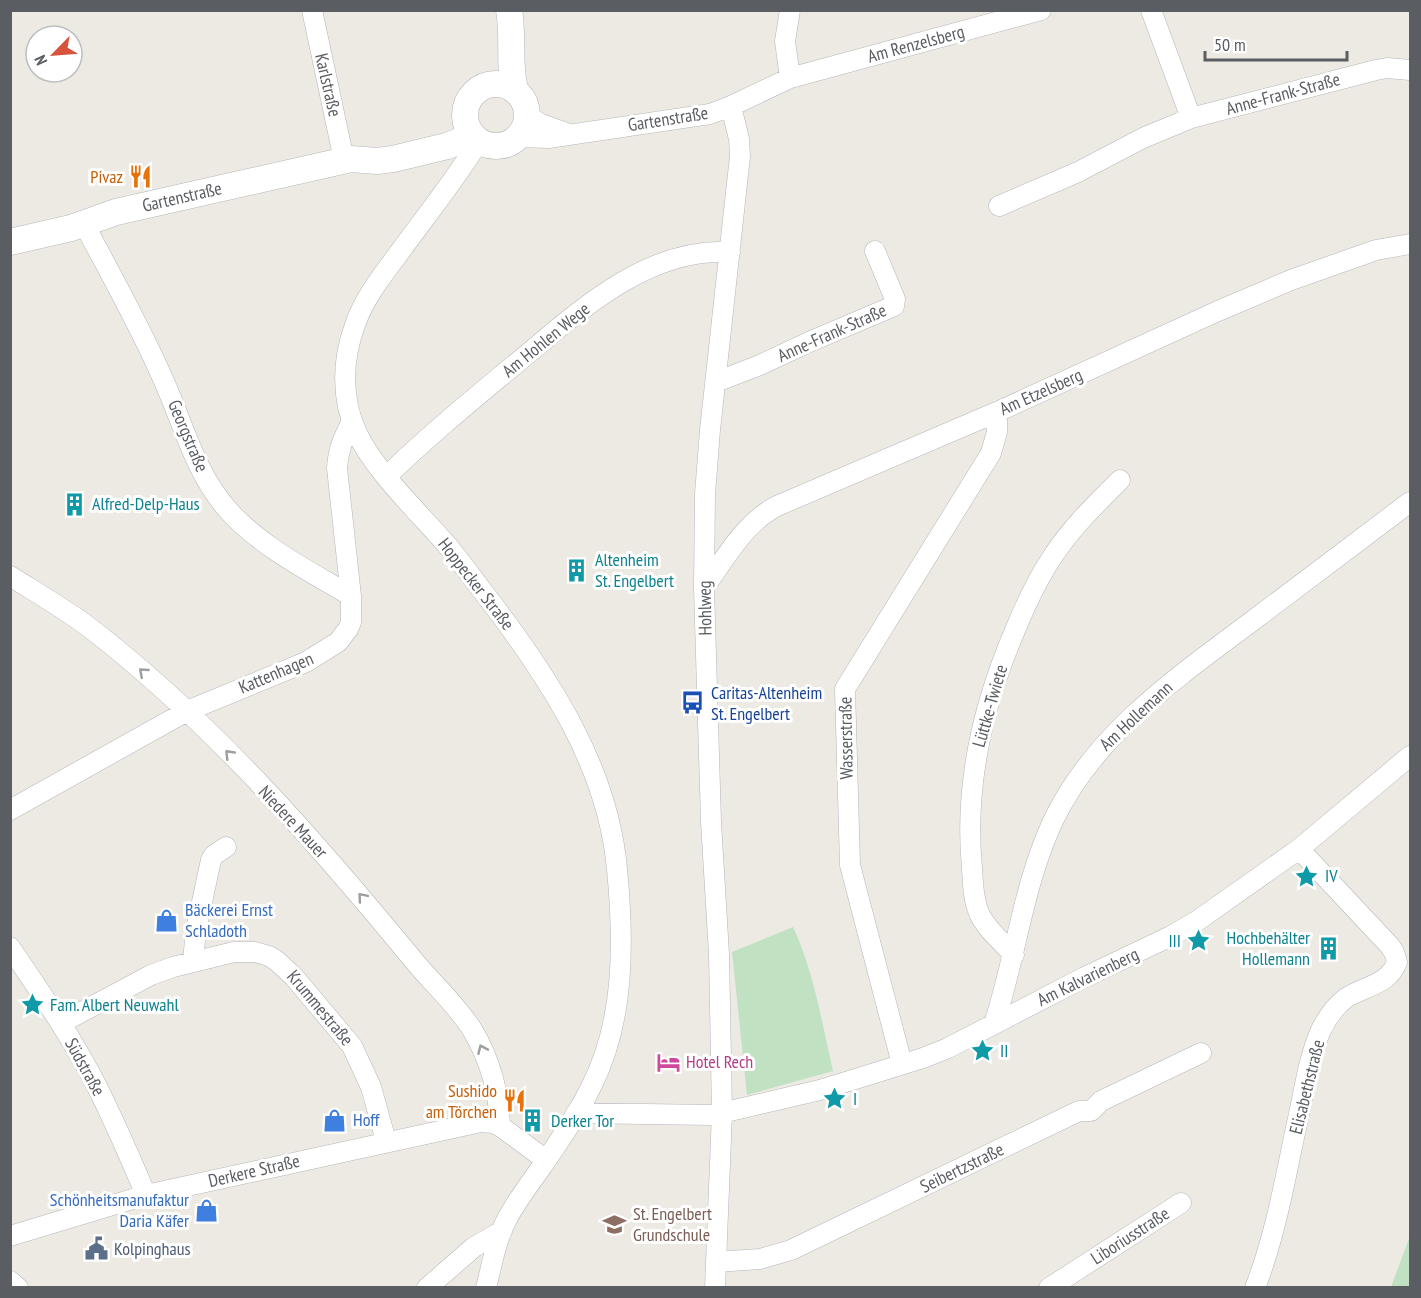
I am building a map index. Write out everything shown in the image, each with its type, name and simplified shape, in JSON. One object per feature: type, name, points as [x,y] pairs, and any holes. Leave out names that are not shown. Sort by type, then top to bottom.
[{"type":"street","name":"Karlstraße","points":[[312,10],[350,159]]},
{"type":"street","points":[[482,88],[499,84],[515,90],[523,99],[523,126],[512,142],[496,147],[472,131],[469,99],[482,88],[491,67],[497,23],[502,10]]},
{"type":"street","points":[[509,10],[512,24],[510,63],[515,90]]},
{"type":"street","points":[[790,10],[784,41],[790,78]]},
{"type":"street","name":"Am Renzelsberg","points":[[731,106],[790,78],[1041,10]]},
{"type":"street","points":[[1151,10],[1191,118]]},
{"type":"street","name":"Anne-Frank-Straße","points":[[999,206],[1078,172],[1143,138],[1191,118],[1376,70],[1393,68],[1410,70]]},
{"type":"street","name":"Gartenstraße","points":[[523,126],[548,138],[710,114],[731,106]]},
{"type":"street","name":"Hohlweg","points":[[715,1287],[722,1113],[720,974],[711,822],[704,588],[705,483],[740,156],[739,139],[731,106]]},
{"type":"street","name":"Gartenstraße","points":[[10,242],[84,224],[116,212],[350,159],[439,132],[472,131]]},
{"type":"street","name":"Gartenstraße","points":[[350,159],[385,160],[425,152],[472,131]]},
{"type":"street","name":"Hoppecker Straße","points":[[472,131],[444,191],[376,283],[356,323],[348,349],[345,376],[347,404],[363,445],[458,558],[517,636],[569,718],[598,781],[614,839],[618,872],[620,937],[620,980],[616,1010],[610,1040],[600,1068],[576,1113],[518,1201],[502,1231],[486,1287]]},
{"type":"street","points":[[425,152],[438,156],[443,163],[447,182],[444,191]]},
{"type":"street","name":"Georgstraße","points":[[84,224],[163,377],[199,465],[220,501],[237,520],[263,541],[291,561],[351,596]]},
{"type":"street","name":"Am Etzelsberg","points":[[704,588],[730,551],[764,513],[997,412],[1291,280],[1376,250],[1410,244]]},
{"type":"street","name":"Am Hohlen Wege","points":[[387,476],[444,423],[540,344],[613,288],[652,267],[683,255],[711,251],[730,252]]},
{"type":"street","name":"Anne-Frank-Straße","points":[[716,382],[894,306],[895,299],[875,251]]},
{"type":"street","name":"Wasserstraße","points":[[902,1064],[850,865],[845,689],[991,453],[997,432],[997,412]]},
{"type":"street","name":"Kattenhagen","points":[[10,810],[187,711],[306,662],[338,642],[348,629],[351,596],[337,468],[340,442],[352,421]]},
{"type":"street","name":"Lüttke-Twiete","points":[[1014,955],[983,920],[975,896],[970,823],[978,745],[988,704],[1005,653],[1044,570],[1082,518],[1120,480]]},
{"type":"street","name":"Am Hollemann","points":[[994,1024],[1040,851],[1072,785],[1099,751],[1159,691],[1410,502]]},
{"type":"street","name":"Niedere Mauer","points":[[10,576],[89,627],[187,711],[357,890],[413,960],[464,1018],[485,1056],[497,1096],[500,1126]]},
{"type":"street","name":"Am Kalvarienberg","points":[[576,1113],[693,1116],[722,1113],[820,1089],[948,1048],[1185,928],[1241,892],[1299,849],[1410,756]]},
{"type":"street","points":[[193,961],[196,930],[211,860],[214,855],[226,848]]},
{"type":"street","name":"Elisabethstraße","points":[[1255,1287],[1274,1232],[1310,1063],[1321,1030],[1339,1003],[1386,978],[1393,972],[1397,962],[1390,946],[1299,849]]},
{"type":"street","name":"Südstraße","points":[[10,947],[61,1023],[91,1076],[122,1136],[146,1195]]},
{"type":"street","name":"Krummestraße","points":[[61,1023],[151,975],[193,961],[234,952],[269,956],[286,968],[316,1000],[358,1056],[371,1087],[386,1141]]},
{"type":"street","name":"Seibertzstraße","points":[[716,1262],[760,1259],[790,1250],[1079,1111],[1091,1111],[1101,1101],[1201,1053]]},
{"type":"street","name":"Derkere Straße","points":[[10,1236],[146,1195],[386,1141],[481,1122],[500,1126]]},
{"type":"street","points":[[500,1126],[546,1160]]},
{"type":"street","name":"Liboriusstraße","points":[[1049,1287],[1181,1203]]},
{"type":"street","points":[[426,1287],[474,1247],[502,1231]]},
{"type":"street","points":[[10,1281],[18,1287]]},
{"type":"green space","points":[[793,927],[812,980],[833,1071],[747,1095],[732,952]]},
{"type":"green space","points":[[1410,1236],[1410,1287],[1391,1287]]},
{"type":"place","name":"Pivaz","points":[[141,177]]},
{"type":"place","name":"Alfred-Delp-Haus","points":[[74,504]]},
{"type":"place","name":"Altenheim St. Engelbert","points":[[577,570]]},
{"type":"place","name":"Caritas-Altenheim St. Engelbert","points":[[693,703]]},
{"type":"place","name":"IV","points":[[1307,876]]},
{"type":"place","name":"Bäckerei Ernst Schladoth","points":[[167,920]]},
{"type":"place","name":"III","points":[[1199,941]]},
{"type":"place","name":"Hochbehälter Hollemann","points":[[1328,948]]},
{"type":"place","name":"Fam. Albert Neuwahl","points":[[32,1005]]},
{"type":"place","name":"II","points":[[982,1051]]},
{"type":"place","name":"Hotel Rech","points":[[668,1062]]},
{"type":"place","name":"I","points":[[835,1099]]},
{"type":"place","name":"Sushido am Törchen","points":[[515,1101]]},
{"type":"place","name":"Hoff","points":[[335,1120]]},
{"type":"place","name":"Derker Tor","points":[[533,1121]]},
{"type":"place","name":"Schönheitsmanufaktur Daria Käfer","points":[[207,1210]]},
{"type":"place","name":"St. Engelbert Grundschule","points":[[615,1224]]},
{"type":"place","name":"Kolpinghaus","points":[[96,1249]]}]
